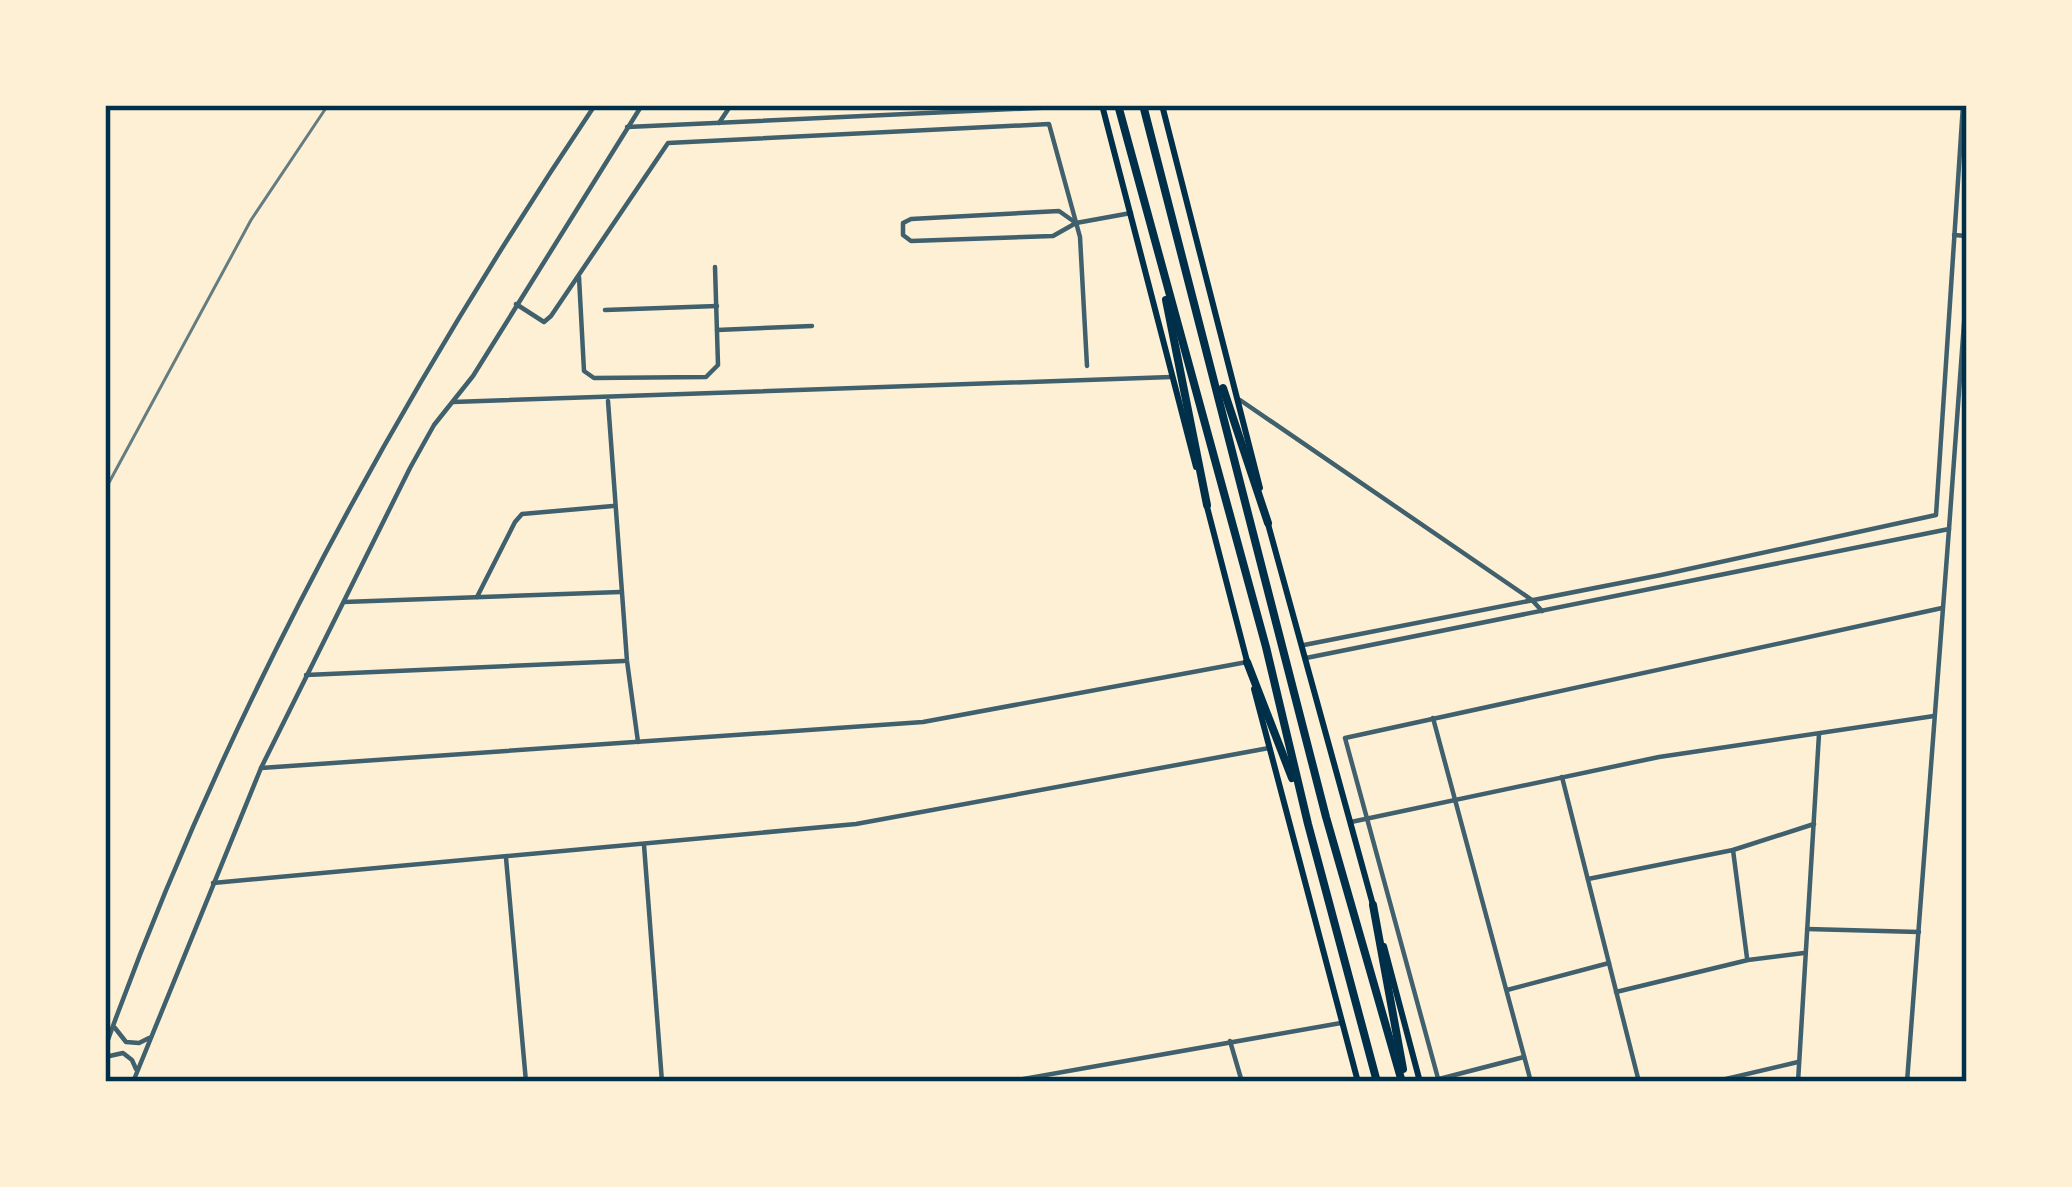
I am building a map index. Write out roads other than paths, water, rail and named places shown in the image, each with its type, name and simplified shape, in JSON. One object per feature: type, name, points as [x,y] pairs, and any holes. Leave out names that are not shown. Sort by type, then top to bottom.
[{"type":"highway","points":[[1118,105],[1259,624],[1376,1082]]},
{"type":"highway","points":[[1143,105],[1326,817],[1404,1082]]},
{"type":"highway","points":[[1153,234],[1207,505]]},
{"type":"highway","points":[[1190,278],[1268,523]]},
{"type":"highway","points":[[1247,662],[1308,824]]},
{"type":"highway","points":[[1372,904],[1404,1082]]},
{"type":"main road","points":[[1102,105],[1358,1082]]},
{"type":"main road","points":[[1162,105],[1268,523],[1420,1082]]},
{"type":"street","points":[[105,1048],[270,661],[444,339],[595,105]]},
{"type":"street","points":[[135,1078],[261,768],[418,454],[642,105]]},
{"type":"street","points":[[719,123],[731,105]]},
{"type":"street","points":[[832,118],[841,105]]},
{"type":"street","points":[[627,127],[936,109],[1102,105]]},
{"type":"street","points":[[1949,529],[1936,515],[1963,105]]},
{"type":"street","points":[[517,304],[544,322],[668,143],[1048,124],[1076,223],[1087,366]]},
{"type":"street","points":[[1076,223],[1059,212],[911,219],[903,223],[903,235],[911,242],[1053,236],[1076,223],[1131,213]]},
{"type":"street","points":[[1954,235],[1967,236]]},
{"type":"street","points":[[579,277],[584,371],[594,378],[706,377],[718,364],[715,267]]},
{"type":"street","points":[[1907,1082],[1967,282]]},
{"type":"street","points":[[605,310],[718,306]]},
{"type":"street","points":[[717,330],[812,326]]},
{"type":"street","points":[[453,402],[1171,377]]},
{"type":"street","points":[[608,399],[627,661],[638,742]]},
{"type":"street","points":[[1240,400],[1542,610]]},
{"type":"street","points":[[1942,408],[1958,409]]},
{"type":"street","points":[[478,597],[522,514],[615,506]]},
{"type":"street","points":[[1303,645],[1936,515]]},
{"type":"street","points":[[1306,658],[1949,529]]},
{"type":"street","points":[[344,602],[622,592]]},
{"type":"street","points":[[1524,1057],[1439,1080],[1345,738],[1942,608]]},
{"type":"street","points":[[307,675],[627,661]]},
{"type":"street","points":[[261,768],[922,722],[1247,662]]},
{"type":"street","points":[[1351,822],[1659,757],[1934,716]]},
{"type":"street","points":[[1433,718],[1531,1082]]},
{"type":"street","points":[[1798,1082],[1819,734]]},
{"type":"street","points":[[213,883],[856,824],[1269,748]]},
{"type":"street","points":[[1562,777],[1639,1082]]},
{"type":"street","points":[[1588,879],[1733,850],[1814,824]]},
{"type":"street","points":[[644,845],[662,1082]]},
{"type":"street","points":[[1733,850],[1748,960]]},
{"type":"street","points":[[506,858],[526,1082]]},
{"type":"street","points":[[1807,929],[1918,932]]},
{"type":"street","points":[[1616,992],[1748,960],[1807,953]]},
{"type":"street","points":[[1507,990],[1609,963]]},
{"type":"street","points":[[117,1016],[115,1030],[126,1042],[144,1042],[153,1032]]},
{"type":"street","points":[[1006,1082],[1341,1023]]},
{"type":"street","points":[[1230,1040],[1242,1082]]},
{"type":"street","points":[[105,1057],[118,1052],[128,1056],[135,1078]]},
{"type":"street","points":[[1713,1082],[1798,1062]]},
{"type":"street","points":[[1059,1071],[1061,1082]]},
{"type":"railway","points":[[105,490],[251,220],[328,105]]}]
